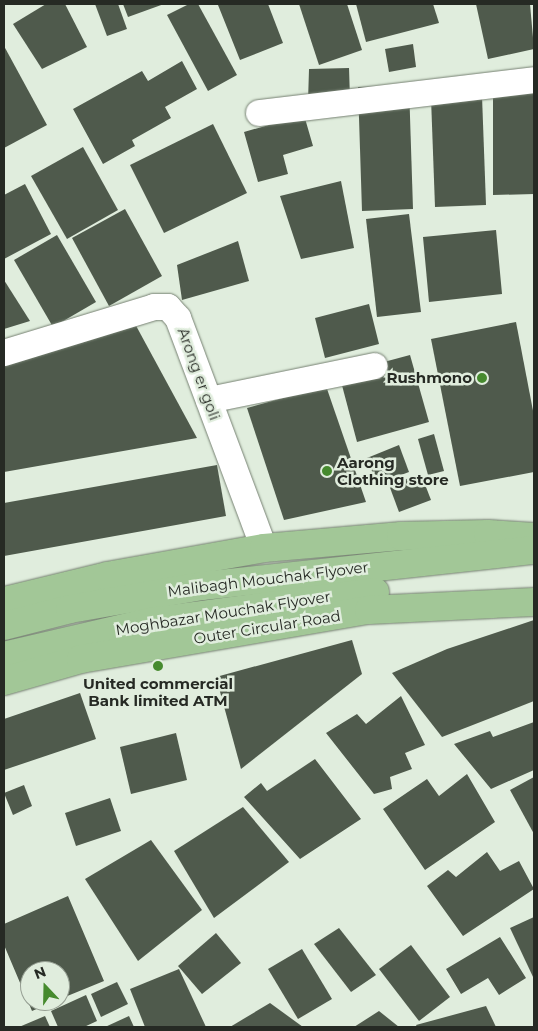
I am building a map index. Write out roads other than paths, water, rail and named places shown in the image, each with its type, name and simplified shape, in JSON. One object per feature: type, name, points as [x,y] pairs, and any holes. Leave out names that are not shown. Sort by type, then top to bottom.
[{"type":"main road","points":[[4,601],[116,574],[264,548],[401,536],[488,534],[534,537]]},
{"type":"main road","name":"Malibagh Mouchak Flyover","points":[[4,626],[70,609],[202,586],[425,560],[504,555],[534,550]]},
{"type":"main road","name":"Moghbazar Mouchak Flyover","points":[[4,656],[150,622],[323,597],[534,584]]},
{"type":"main road","name":"Outer Circular Road","points":[[4,681],[81,660],[369,610],[534,602]]},
{"type":"street","points":[[259,113],[534,80]]},
{"type":"street","name":"Arong er goli","points":[[4,353],[154,307],[168,307],[178,318],[264,548]]},
{"type":"street","points":[[209,400],[375,366]]},
{"type":"place","name":"Rushmono","points":[[482,378]]},
{"type":"place","name":"Aarong Clothing store","points":[[327,471]]},
{"type":"place","name":"United commercial Bank limited ATM","points":[[158,666]]}]
